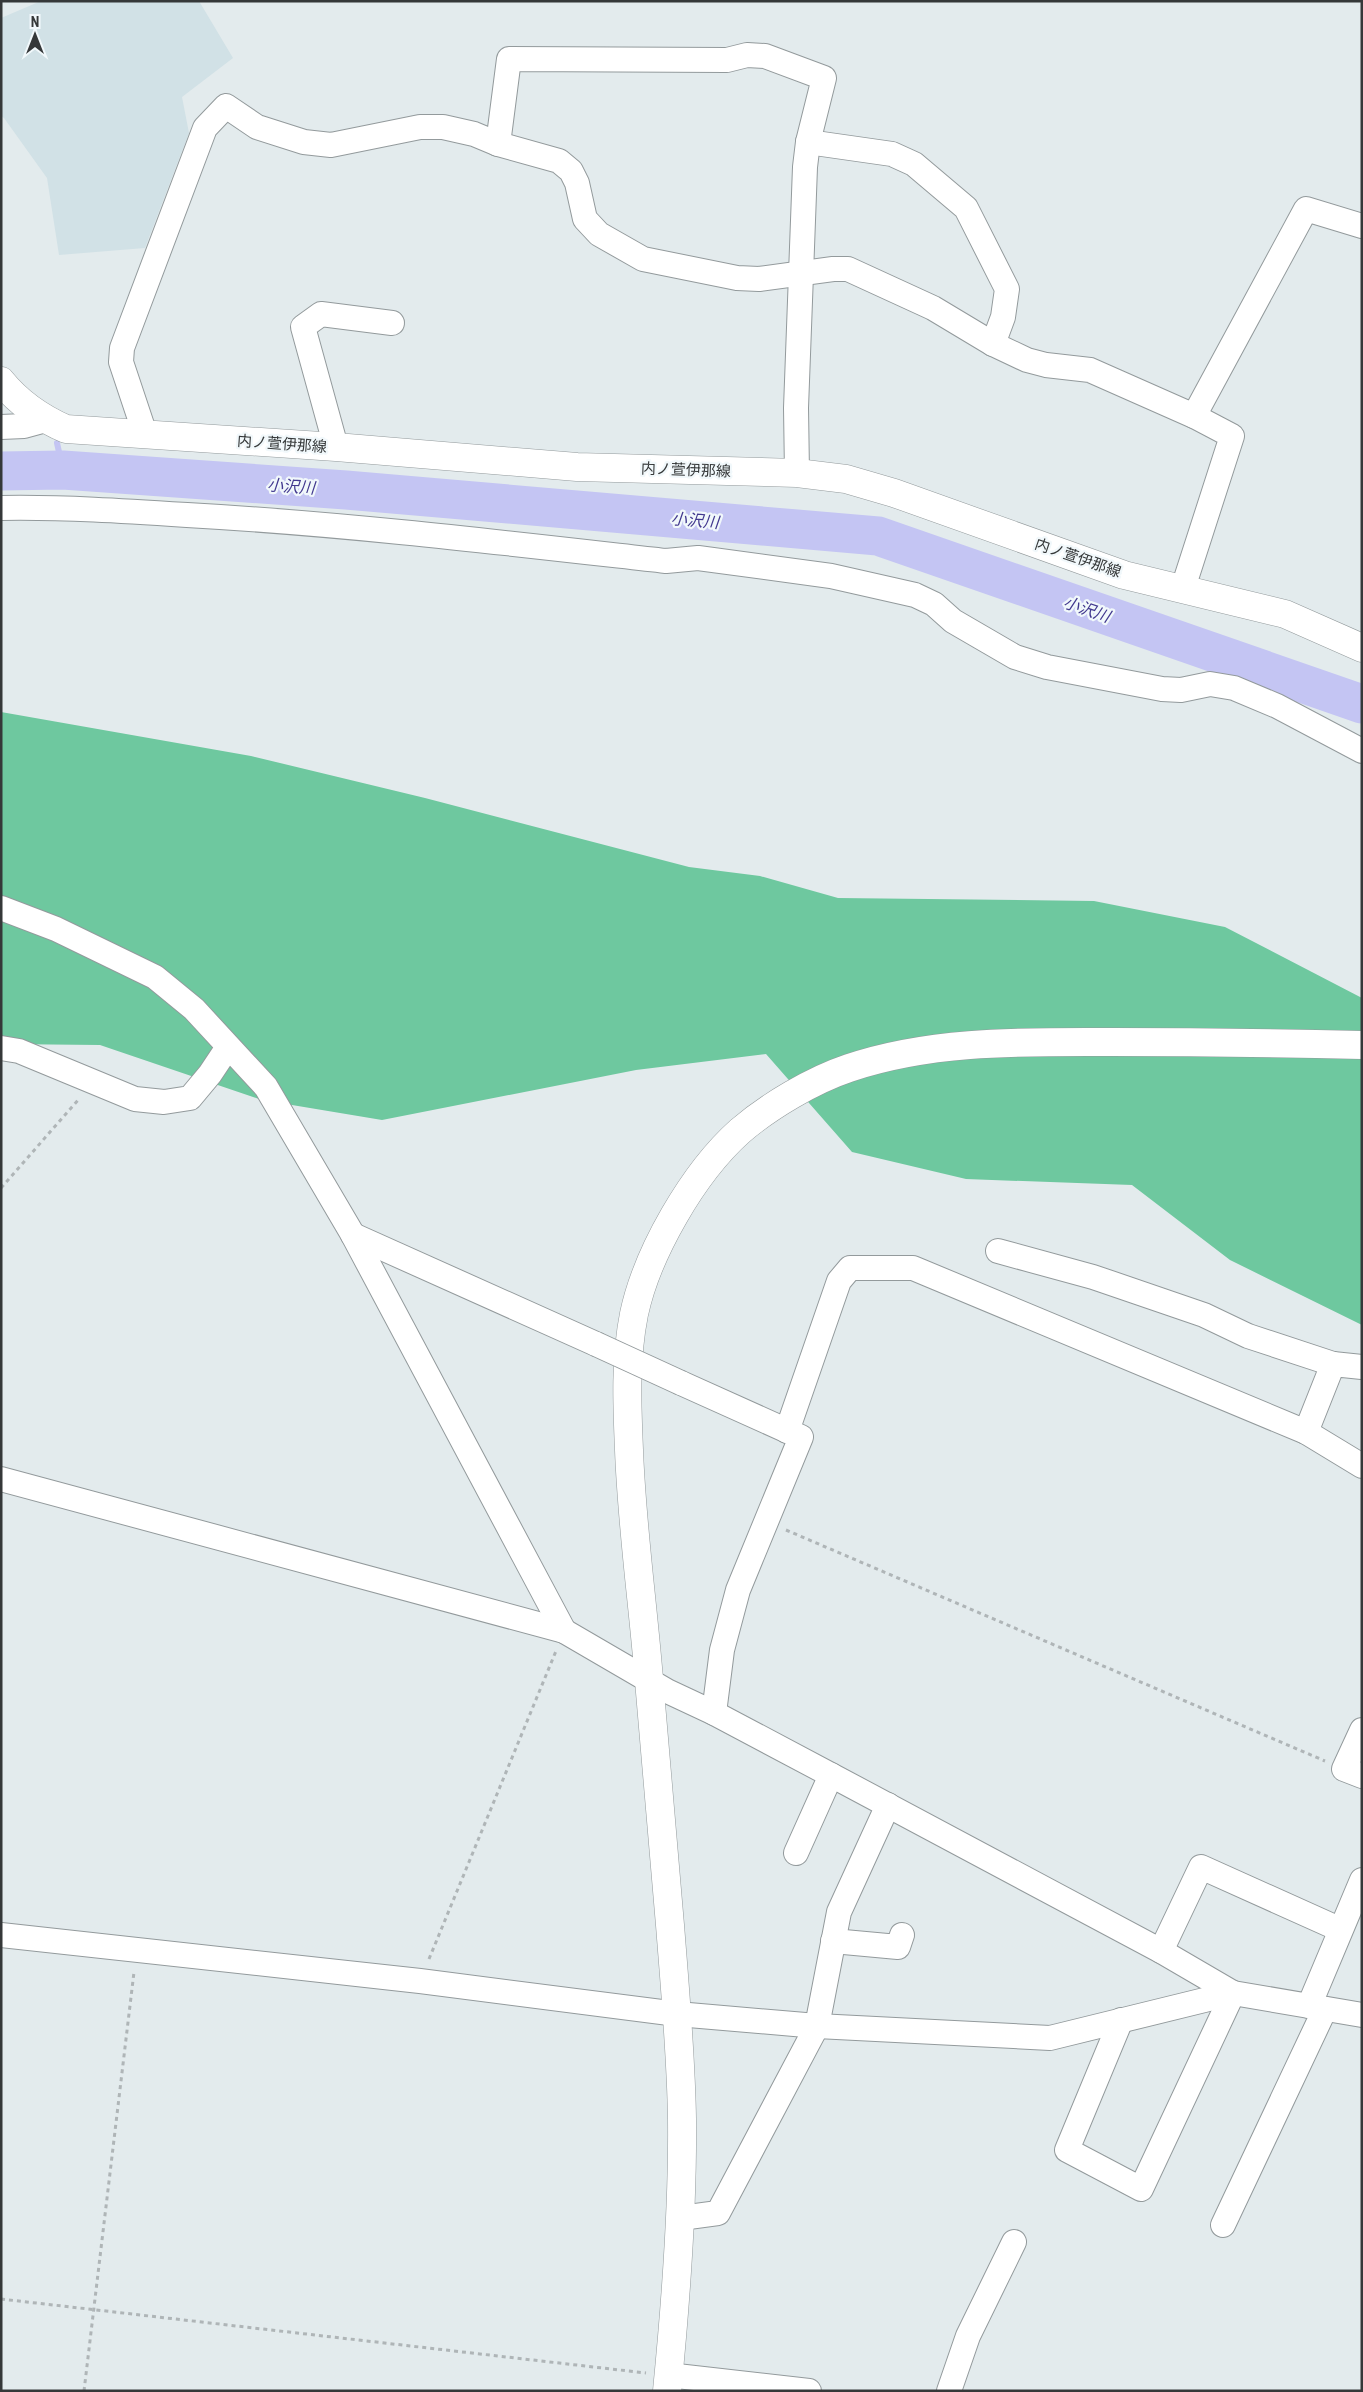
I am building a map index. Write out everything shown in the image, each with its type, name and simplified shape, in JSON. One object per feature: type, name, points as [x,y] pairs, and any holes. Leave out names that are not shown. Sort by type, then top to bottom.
[{"type":"street","points":[[498,144],[509,59],[727,60],[747,55],[765,56],[824,78],[808,142],[805,167],[796,408],[797,473]]},
{"type":"street","points":[[145,434],[121,362],[122,348],[205,128],[226,106],[257,127],[304,142],[331,146],[420,127],[443,127],[474,134],[498,144],[558,161],[571,171],[577,183],[584,218],[599,234],[643,259],[737,278],[759,279],[833,268],[848,269],[933,308],[993,344],[1026,360],[1046,365],[1090,370],[1109,377],[1194,416],[1232,436],[1183,588]]},
{"type":"street","points":[[808,142],[892,154],[914,164],[966,208],[1007,289],[1003,317],[993,344]]},
{"type":"street","points":[[1194,416],[1306,209],[1362,226]]},
{"type":"street","points":[[336,447],[303,327],[321,314],[392,323]]},
{"type":"street","name":"内ノ萱伊那線","points":[[1,381],[9,390],[46,420],[66,429],[336,447],[577,467],[797,473],[846,479],[894,493],[1124,575],[1285,614],[1362,648]]},
{"type":"street","points":[[1,427],[24,426],[46,420]]},
{"type":"street","points":[[1,508],[49,507],[282,521],[376,529],[666,561],[698,558],[831,576],[915,595],[934,604],[954,621],[1015,658],[1047,667],[1162,689],[1181,690],[1210,684],[1234,688],[1277,706],[1362,750]]},
{"type":"street","points":[[1,908],[56,929],[155,977],[194,1009],[266,1087],[353,1236],[564,1631]]},
{"type":"street","points":[[809,2391],[668,2383],[681,2218],[682,2117],[678,2014],[650,1681],[632,1520],[627,1411],[629,1350],[635,1312],[645,1278],[666,1229],[685,1198],[739,1132],[786,1098],[845,1068],[909,1052],[1013,1042],[1207,1042],[1362,1045]]},
{"type":"street","points":[[1,1048],[19,1051],[135,1099],[164,1102],[190,1098],[210,1074],[228,1047]]},
{"type":"street","points":[[353,1236],[801,1437],[738,1590],[724,1641],[714,1713]]},
{"type":"street","points":[[998,1251],[1093,1277],[1204,1315],[1248,1336],[1333,1364],[1362,1367]]},
{"type":"street","points":[[787,1431],[839,1281],[850,1268],[913,1268],[1306,1432],[1362,1466]]},
{"type":"street","points":[[1306,1432],[1333,1364]]},
{"type":"street","points":[[1,1479],[564,1631],[650,1681],[888,1805],[1161,1951],[1233,1992],[1362,2016]]},
{"type":"street","points":[[1353,1773],[1362,1730]]},
{"type":"street","points":[[796,1853],[831,1775]]},
{"type":"street","points":[[681,2218],[718,2213],[817,2026],[839,1912],[888,1805]]},
{"type":"street","points":[[1161,1951],[1201,1867],[1339,1929]]},
{"type":"street","points":[[1223,2225],[1317,2007],[1339,1929],[1362,1880]]},
{"type":"street","points":[[833,1942],[898,1948],[902,1935]]},
{"type":"street","points":[[1,1936],[420,1981],[678,2014],[817,2026],[1050,2038],[1233,1992]]},
{"type":"street","points":[[1121,2020],[1067,2150],[1141,2189],[1233,1992]]},
{"type":"street","points":[[949,2391],[968,2336],[1014,2242]]},
{"type":"path","points":[[1,1188],[94,1081]]},
{"type":"path","points":[[765,1521],[1353,1773]]},
{"type":"path","points":[[420,1981],[564,1631]]},
{"type":"path","points":[[84,2391],[137,1951]]},
{"type":"path","points":[[1,2299],[668,2383]]},
{"type":"shaded area","points":[[41,1],[199,1],[233,58],[182,97],[189,133],[145,248],[59,255],[47,178],[1,116],[1,18]]},
{"type":"green space","points":[[1,712],[251,756],[425,798],[689,867],[760,876],[838,898],[1094,901],[1225,927],[1362,998],[1362,1325],[1230,1260],[1132,1185],[966,1179],[852,1152],[766,1054],[636,1070],[382,1120],[262,1100],[100,1045],[1,1044]]},
{"type":"waterway","points":[[57,443],[63,470]]},
{"type":"waterway","name":"小沢川","points":[[1,471],[63,470],[346,490],[878,536],[1362,704]]}]
